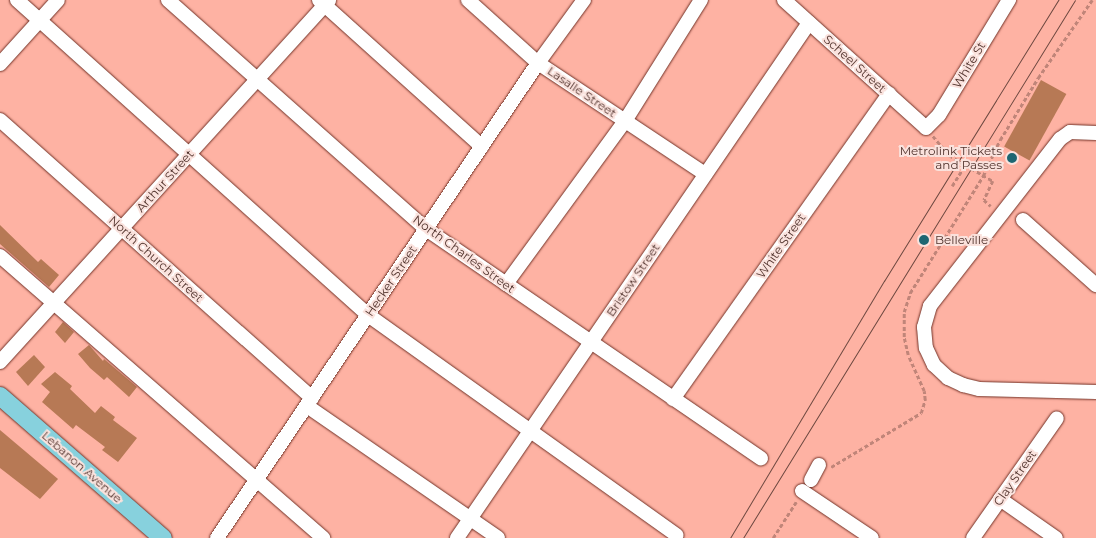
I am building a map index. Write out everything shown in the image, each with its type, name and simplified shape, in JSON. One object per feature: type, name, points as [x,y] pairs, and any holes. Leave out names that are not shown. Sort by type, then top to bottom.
[{"type":"main road","name":"Lebanon Avenue","points":[[0,396],[163,538]]},
{"type":"street","points":[[17,0],[368,315],[531,429],[676,535]]},
{"type":"street","points":[[0,64],[58,0]]},
{"type":"street","name":"North Charles Street","points":[[168,0],[426,229],[761,458]]},
{"type":"street","name":"Lasalle Street","points":[[468,0],[538,64],[704,174]]},
{"type":"street","name":"Hecker Street","points":[[217,538],[482,146],[584,0]]},
{"type":"street","points":[[506,284],[625,121],[701,0]]},
{"type":"street","name":"Scheel Street","points":[[784,0],[926,128]]},
{"type":"street","name":"White St","points":[[926,128],[939,115],[1009,0]]},
{"type":"street","points":[[324,2],[482,146]]},
{"type":"street","name":"Arthur Street","points":[[0,362],[257,79],[324,2]]},
{"type":"street","name":"Bristow Street","points":[[457,538],[809,23]]},
{"type":"street","name":"White Street","points":[[673,399],[889,94]]},
{"type":"street","name":"North Church Street","points":[[0,120],[122,228],[310,402],[498,538]]},
{"type":"street","points":[[1096,133],[1070,132],[1060,139],[930,306],[924,327],[926,348],[934,365],[948,378],[962,385],[979,389],[1096,392]]},
{"type":"street","points":[[1023,220],[1096,285]]},
{"type":"street","points":[[0,256],[323,538]]},
{"type":"street","name":"Clay Street","points":[[973,538],[1057,418]]},
{"type":"street","points":[[819,466],[806,486],[872,538]]},
{"type":"street","points":[[1000,499],[1056,538]]},
{"type":"path","points":[[926,128],[949,155],[971,169]]},
{"type":"path","points":[[952,186],[965,165]]},
{"type":"path","points":[[773,538],[806,486]]},
{"type":"building","points":[[1041,80],[1066,94],[1030,161],[1004,146]]},
{"type":"building","points":[[0,225],[38,262],[41,259],[59,275],[49,287],[0,244]]},
{"type":"building","points":[[63,322],[74,332],[65,343],[55,332]]},
{"type":"building","points":[[89,345],[103,361],[104,359],[137,387],[129,397],[107,377],[104,380],[78,354]]},
{"type":"building","points":[[34,355],[45,367],[28,386],[16,372]]},
{"type":"building","points":[[55,372],[72,386],[70,389],[95,413],[101,406],[115,417],[113,420],[137,438],[118,462],[102,450],[105,447],[76,425],[73,429],[42,402],[50,392],[41,384]]},
{"type":"building","points":[[0,430],[58,479],[40,499],[0,468]]},
{"type":"tram line","points":[[730,538],[884,281],[1058,0]]},
{"type":"tram line","points":[[743,538],[1075,0]]},
{"type":"place","name":"Metrolink Tickets and Passes","points":[[1012,158]]},
{"type":"place","name":"Belleville","points":[[924,240]]}]
